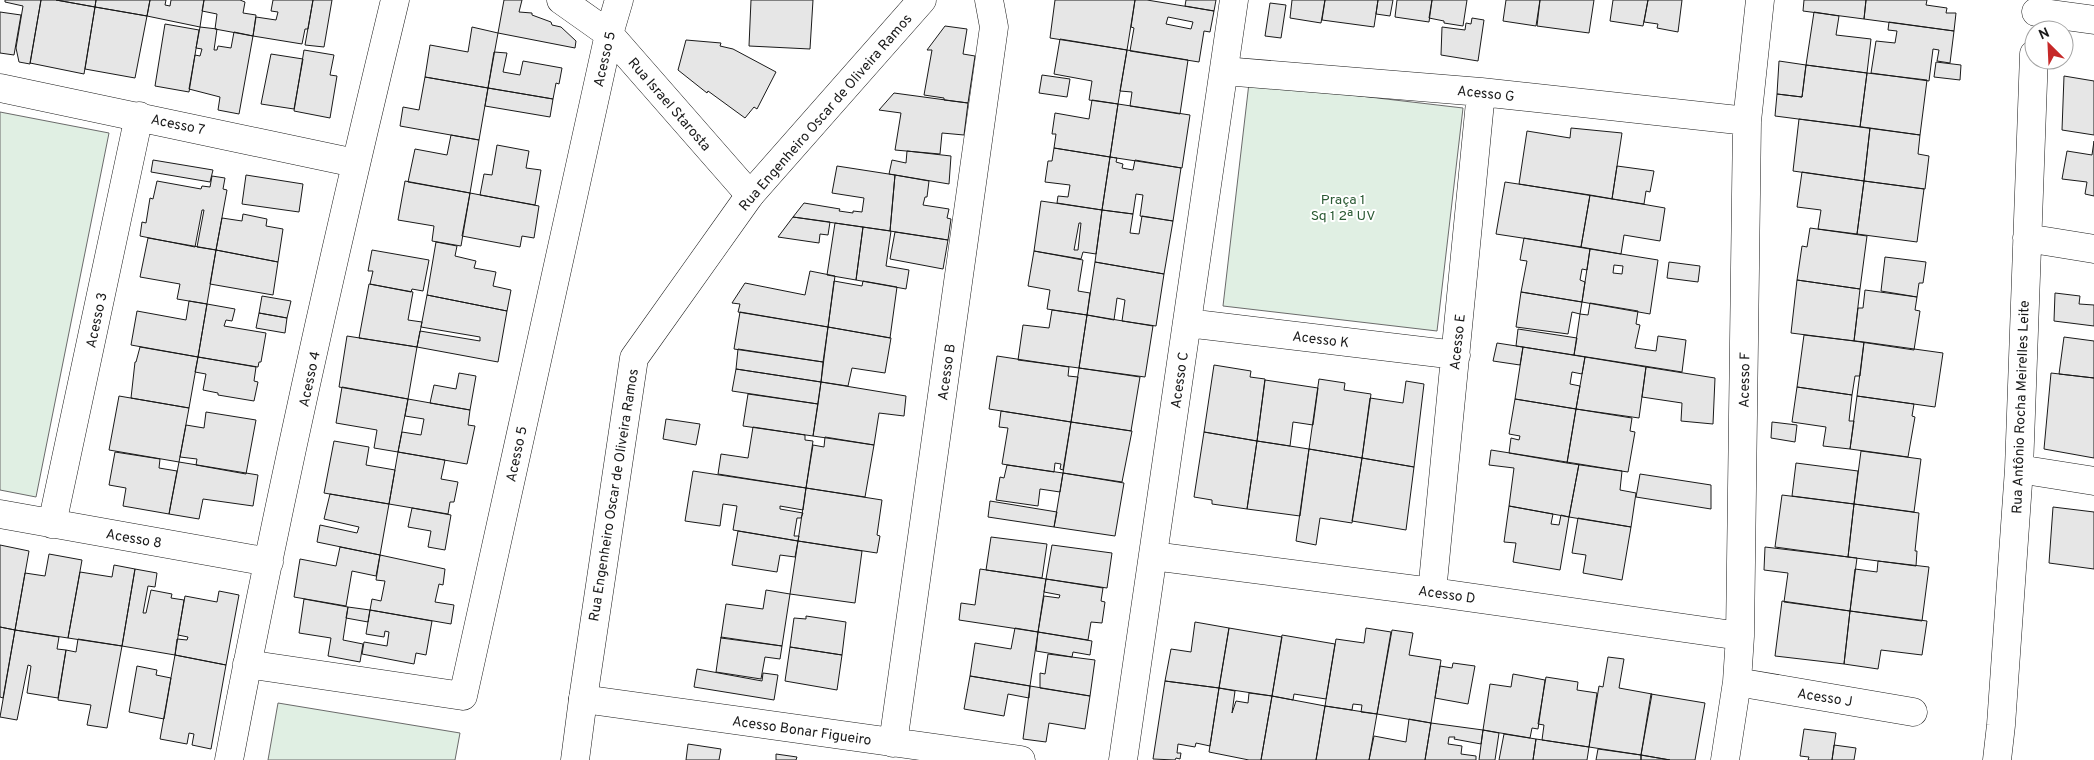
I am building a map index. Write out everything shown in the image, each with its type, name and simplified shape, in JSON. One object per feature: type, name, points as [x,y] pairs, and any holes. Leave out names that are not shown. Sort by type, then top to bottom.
[{"type":"street","name":"Acesso 4","points":[[229,760],[247,664],[356,163],[395,0]]},
{"type":"street","name":"Rua Israel Starosta","points":[[561,0],[609,34],[750,195]]},
{"type":"street","name":"Acesso 5","points":[[247,664],[463,696],[609,34],[619,0]]},
{"type":"street","name":"Rua Engenheiro Oscar de Oliveira Ramos","points":[[575,760],[582,699],[634,358],[750,195],[922,0]]},
{"type":"street","name":"Acesso B","points":[[894,743],[994,27],[988,0]]},
{"type":"street","name":"Acesso C","points":[[1123,760],[1234,0]]},
{"type":"street","name":"Acesso F","points":[[1725,760],[1737,682],[1740,636],[1747,121],[1760,0]]},
{"type":"street","points":[[2035,14],[2094,20]]},
{"type":"street","name":"Rua Antônio Rocha Meirelles Leite","points":[[1996,760],[2001,725],[2019,469],[2033,70]]},
{"type":"street","name":"Acesso G","points":[[1224,71],[1481,92],[1747,121]]},
{"type":"street","name":"Acesso 7","points":[[0,88],[356,163]]},
{"type":"street","name":"Acesso E","points":[[1432,592],[1481,92]]},
{"type":"street","name":"Acesso 3","points":[[52,524],[139,116]]},
{"type":"street","points":[[2027,238],[2094,249]]},
{"type":"street","name":"Acesso K","points":[[1187,323],[1456,355]]},
{"type":"street","points":[[2019,469],[2094,481]]},
{"type":"street","name":"Acesso 8","points":[[0,514],[269,562]]},
{"type":"street","name":"Acesso D","points":[[1153,556],[1432,592],[1740,636]]},
{"type":"street","name":"Acesso J","points":[[1737,682],[1913,712]]},
{"type":"street","name":"Acesso Bonar Figueiro","points":[[582,699],[1021,760]]},
{"type":"green space","name":"Praça 1 Sq 1 2ª UV","points":[[1249,83],[1463,108],[1437,331],[1223,306]]},
{"type":"green space","points":[[0,112],[109,133],[36,497],[0,490]]},
{"type":"green space","points":[[278,703],[460,733],[455,760],[268,760]]},
{"type":"building","points":[[5,0],[41,0],[30,64],[19,62],[16,48],[23,6],[5,2]]},
{"type":"building","points":[[41,0],[56,0],[95,7],[84,74],[30,63]]},
{"type":"building","points":[[56,0],[96,0],[95,7]]},
{"type":"building","points":[[96,0],[150,0],[147,16],[95,7]]},
{"type":"building","points":[[150,0],[166,0],[165,5],[170,6],[171,0],[204,0],[200,27],[147,16]]},
{"type":"building","points":[[204,0],[240,0],[245,2],[243,13],[256,15],[253,36],[215,29],[217,14],[202,11]]},
{"type":"building","points":[[273,0],[313,0],[308,29],[305,29],[302,44],[253,36],[256,17],[276,20],[278,12],[271,11]]},
{"type":"building","points":[[313,0],[332,0],[324,47],[305,45]]},
{"type":"building","points":[[504,0],[522,0],[519,12],[532,13],[532,15],[551,22],[552,25],[561,27],[576,41],[575,48],[498,33]]},
{"type":"building","points":[[751,0],[813,0],[810,49],[749,46]]},
{"type":"building","points":[[1055,0],[1135,0],[1127,50],[1050,38]]},
{"type":"building","points":[[1135,0],[1147,0],[1214,11],[1210,32],[1204,31],[1199,62],[1130,51],[1134,28],[1131,27]],"holes":[[[1168,17],[1193,22],[1191,29],[1166,24]]]},
{"type":"building","points":[[1186,0],[1216,0],[1214,11],[1185,6]]},
{"type":"building","points":[[1292,0],[1325,0],[1321,23],[1290,18]]},
{"type":"building","points":[[1325,0],[1378,0],[1374,27],[1322,20]]},
{"type":"building","points":[[1378,0],[1393,0],[1390,16],[1376,14]]},
{"type":"building","points":[[1397,0],[1432,0],[1429,22],[1395,17]]},
{"type":"building","points":[[1432,0],[1467,0],[1463,26],[1429,18]]},
{"type":"building","points":[[1506,0],[1540,0],[1536,26],[1503,21]]},
{"type":"building","points":[[1540,0],[1594,0],[1589,33],[1537,26]]},
{"type":"building","points":[[1613,0],[1648,0],[1643,26],[1610,21]]},
{"type":"building","points":[[1648,0],[1682,0],[1678,32],[1657,28],[1658,24],[1644,22]]},
{"type":"building","points":[[1804,0],[1866,0],[1864,19],[1803,11]]},
{"type":"building","points":[[1866,0],[1927,0],[1926,5],[1947,8],[1946,13],[1956,13],[1954,31],[1864,19]]},
{"type":"building","points":[[1270,3],[1286,5],[1281,38],[1265,36]]},
{"type":"building","points":[[95,7],[147,16],[135,78],[85,69]]},
{"type":"building","points":[[0,12],[21,15],[14,55],[0,53]]},
{"type":"building","points":[[1814,12],[1839,16],[1836,35],[1871,39],[1867,73],[1806,65]]},
{"type":"building","points":[[1472,18],[1484,20],[1478,61],[1441,55],[1442,27],[1465,30],[1466,23],[1471,24]]},
{"type":"building","points":[[1889,22],[1954,31],[1950,63],[1937,61],[1939,50],[1933,49],[1929,81],[1871,73],[1876,41],[1895,43],[1897,31],[1888,30]]},
{"type":"building","points":[[165,24],[199,30],[189,92],[155,86]]},
{"type":"building","points":[[945,26],[967,29],[963,54],[975,56],[968,103],[924,95],[932,50],[927,50]]},
{"type":"building","points":[[200,27],[217,29],[214,50],[217,50],[218,46],[231,48],[234,32],[253,36],[239,114],[218,110],[220,97],[189,89],[195,55],[200,56],[202,49],[196,48]]},
{"type":"building","points":[[472,27],[498,33],[488,88],[425,77],[430,45],[468,52]]},
{"type":"building","points":[[1060,39],[1127,50],[1118,104],[1089,100],[1092,81],[1054,74]]},
{"type":"building","points":[[686,40],[721,43],[720,46],[733,49],[776,72],[757,109],[754,107],[745,118],[708,91],[707,93],[678,70]]},
{"type":"building","points":[[304,50],[334,55],[330,75],[337,76],[330,118],[294,111]]},
{"type":"building","points":[[1127,50],[1188,60],[1180,114],[1130,106],[1132,92],[1120,91]]},
{"type":"building","points":[[494,52],[507,53],[503,72],[520,75],[523,61],[562,68],[559,84],[556,83],[553,99],[488,88]]},
{"type":"building","points":[[271,54],[303,59],[294,109],[261,104]]},
{"type":"building","points":[[1779,61],[1806,65],[1802,97],[1777,94]]},
{"type":"building","points":[[1936,62],[1961,65],[1960,80],[1934,77]]},
{"type":"building","points":[[1806,65],[1867,73],[1860,127],[1775,116],[1777,94],[1802,97]]},
{"type":"building","points":[[1867,73],[1927,80],[1920,135],[1860,127]]},
{"type":"building","points":[[1042,75],[1070,79],[1067,97],[1039,93]]},
{"type":"building","points":[[2064,76],[2094,81],[2094,135],[2062,130]]},
{"type":"building","points":[[425,77],[488,88],[479,140],[400,126],[403,107],[419,110]]},
{"type":"building","points":[[488,88],[553,99],[550,117],[485,106]]},
{"type":"building","points":[[894,93],[968,103],[964,135],[942,133],[940,154],[895,150],[901,113],[879,110]]},
{"type":"building","points":[[1092,100],[1118,104],[1110,157],[1054,148],[1056,134],[1052,134],[1055,113],[1089,119]]},
{"type":"building","points":[[1118,104],[1190,115],[1182,168],[1110,157]]},
{"type":"building","points":[[1799,119],[1870,128],[1864,181],[1793,171]]},
{"type":"building","points":[[1571,128],[1622,133],[1612,199],[1519,184],[1527,131],[1570,138]]},
{"type":"building","points":[[1870,128],[1920,135],[1918,154],[1929,156],[1925,189],[1864,181]]},
{"type":"building","points":[[451,135],[479,140],[470,193],[408,182],[415,149],[447,155]]},
{"type":"building","points":[[2094,141],[2094,196],[2085,194],[2087,182],[2062,179],[2067,151],[2092,155]]},
{"type":"building","points":[[497,145],[529,151],[526,168],[541,170],[535,205],[480,195],[484,174],[492,175]]},
{"type":"building","points":[[1054,148],[1110,157],[1102,210],[1057,203],[1058,196],[1068,197],[1070,185],[1045,182],[1048,161],[1052,161]]},
{"type":"building","points":[[907,151],[951,156],[949,184],[889,174],[892,160],[906,163]]},
{"type":"building","points":[[1110,157],[1117,158],[1116,162],[1123,164],[1122,168],[1133,170],[1135,160],[1181,168],[1173,221],[1140,216],[1143,195],[1136,194],[1133,214],[1102,210]]},
{"type":"building","points":[[153,160],[213,170],[210,182],[151,172]]},
{"type":"building","points":[[837,166],[895,175],[890,231],[793,217],[804,203],[840,209],[839,211],[862,212],[864,198],[832,193]]},
{"type":"building","points":[[1617,166],[1654,171],[1650,192],[1646,191],[1644,204],[1612,199]]},
{"type":"building","points":[[1802,172],[1864,181],[1857,234],[1818,229],[1821,210],[1797,207]]},
{"type":"building","points":[[246,175],[303,184],[299,212],[242,204]]},
{"type":"building","points":[[895,175],[929,181],[927,197],[925,197],[923,205],[949,209],[947,218],[951,219],[948,240],[890,231]]},
{"type":"building","points":[[212,176],[225,178],[223,189],[227,190],[216,250],[197,247],[204,210],[202,210],[195,247],[140,236],[142,222],[146,223],[150,198],[153,199],[157,181],[201,189],[202,186],[210,187]]},
{"type":"building","points":[[405,181],[470,193],[461,246],[432,241],[434,226],[398,220]]},
{"type":"building","points":[[1864,181],[1924,189],[1917,242],[1857,234]]},
{"type":"building","points":[[1505,182],[1590,195],[1581,247],[1496,234]]},
{"type":"building","points":[[470,193],[539,206],[534,238],[522,236],[520,247],[462,236]]},
{"type":"building","points":[[1590,195],[1665,208],[1660,241],[1624,235],[1621,254],[1581,247]]},
{"type":"building","points":[[1041,201],[1102,210],[1096,254],[1083,252],[1081,259],[1034,251]],"holes":[[[1079,223],[1081,223],[1078,250],[1074,250]]]},
{"type":"building","points":[[1102,210],[1133,214],[1130,233],[1139,234],[1142,216],[1173,221],[1164,274],[1095,262]]},
{"type":"building","points":[[243,214],[267,219],[266,226],[283,229],[278,262],[216,250],[222,218],[242,221]]},
{"type":"building","points":[[793,217],[830,222],[828,235],[820,234],[819,243],[778,237]]},
{"type":"building","points":[[835,223],[863,227],[856,280],[827,275]]},
{"type":"building","points":[[863,227],[891,231],[886,266],[909,270],[906,289],[856,280]]},
{"type":"building","points":[[1810,228],[1867,236],[1860,289],[1797,280],[1802,246],[1807,247]]},
{"type":"building","points":[[895,232],[948,240],[943,269],[890,259]]},
{"type":"building","points":[[148,238],[216,250],[207,304],[177,299],[180,284],[140,277]]},
{"type":"building","points":[[1524,238],[1590,249],[1587,270],[1582,269],[1580,280],[1585,282],[1582,302],[1521,292],[1527,261],[1520,260]]},
{"type":"building","points":[[436,242],[457,246],[455,256],[476,261],[474,268],[496,272],[493,286],[511,290],[507,311],[427,295]]},
{"type":"building","points":[[1590,249],[1658,260],[1650,314],[1582,302]],"holes":[[[1614,265],[1623,266],[1622,274],[1613,273]]]},
{"type":"building","points":[[216,250],[278,262],[273,295],[210,284]]},
{"type":"building","points":[[372,250],[429,260],[423,291],[412,289],[411,292],[370,284],[373,271],[368,271]]},
{"type":"building","points":[[1034,251],[1083,260],[1078,291],[1090,293],[1087,315],[1047,309],[1050,290],[1028,286]]},
{"type":"building","points":[[1885,257],[1926,262],[1923,283],[1919,283],[1917,297],[1881,291]]},
{"type":"building","points":[[1095,262],[1164,274],[1156,326],[1122,321],[1125,300],[1117,298],[1114,320],[1087,315]]},
{"type":"building","points":[[1669,262],[1700,266],[1698,282],[1667,278]]},
{"type":"building","points":[[810,271],[835,276],[828,327],[738,312],[740,304],[732,303],[745,283],[805,295]]},
{"type":"building","points":[[1797,280],[1860,289],[1854,341],[1791,333]]},
{"type":"building","points":[[834,281],[862,286],[863,281],[897,287],[890,338],[828,327]]},
{"type":"building","points":[[369,284],[413,292],[408,320],[422,322],[417,347],[359,338]]},
{"type":"building","points":[[1865,290],[1917,297],[1915,310],[1920,311],[1914,350],[1854,341],[1858,308],[1863,308]]},
{"type":"building","points":[[1521,292],[1582,302],[1580,314],[1572,312],[1568,334],[1516,327]]},
{"type":"building","points":[[2055,293],[2080,296],[2079,304],[2094,305],[2094,326],[2054,321]]},
{"type":"building","points":[[427,295],[507,311],[498,362],[417,347],[420,331],[480,341],[480,337],[421,327]]},
{"type":"building","points":[[262,296],[291,301],[287,318],[259,313]]},
{"type":"building","points":[[189,301],[207,304],[198,357],[131,345],[137,311],[186,320]]},
{"type":"building","points":[[1590,303],[1638,311],[1636,324],[1640,325],[1635,348],[1656,351],[1658,336],[1686,340],[1682,372],[1574,355],[1580,314],[1588,315]]},
{"type":"building","points":[[207,304],[235,309],[232,321],[226,320],[224,326],[266,333],[261,362],[259,362],[258,367],[198,357]]},
{"type":"building","points":[[1052,310],[1087,315],[1079,368],[1018,360],[1023,325],[1049,328]]},
{"type":"building","points":[[740,312],[828,327],[823,362],[734,349]]},
{"type":"building","points":[[259,313],[287,318],[285,333],[256,328]]},
{"type":"building","points":[[1087,315],[1153,326],[1145,377],[1079,368]]},
{"type":"building","points":[[828,327],[891,338],[885,373],[852,368],[848,386],[821,382]]},
{"type":"building","points":[[1518,329],[1577,338],[1574,355],[1516,346]]},
{"type":"building","points":[[1804,335],[1864,342],[1860,376],[1855,376],[1852,395],[1797,387]]},
{"type":"building","points":[[347,336],[417,347],[408,399],[339,387]]},
{"type":"building","points":[[2064,337],[2094,341],[2094,378],[2059,374]]},
{"type":"building","points":[[1864,342],[1943,353],[1935,407],[1857,396]]},
{"type":"building","points":[[1497,343],[1523,347],[1520,365],[1493,361]]},
{"type":"building","points":[[140,347],[198,357],[189,408],[131,398],[135,362]]},
{"type":"building","points":[[1523,347],[1585,357],[1582,374],[1572,372],[1570,384],[1580,386],[1576,409],[1515,399]]},
{"type":"building","points":[[738,349],[823,362],[821,382],[736,369]]},
{"type":"building","points":[[997,356],[1069,367],[1068,376],[1078,377],[1071,422],[989,409]]},
{"type":"building","points":[[198,357],[256,367],[254,381],[258,382],[254,401],[218,395],[218,393],[203,390],[206,374],[195,372]]},
{"type":"building","points":[[1585,357],[1646,367],[1639,418],[1576,409]]},
{"type":"building","points":[[1214,365],[1251,371],[1250,377],[1265,379],[1257,441],[1204,432]]},
{"type":"building","points":[[1646,367],[1715,378],[1713,424],[1681,421],[1682,403],[1642,397]]},
{"type":"building","points":[[1079,368],[1140,377],[1131,431],[1071,422]]},
{"type":"building","points":[[736,369],[821,382],[818,404],[732,391]]},
{"type":"building","points":[[459,373],[476,376],[470,410],[430,403],[434,385],[456,389]]},
{"type":"building","points":[[2051,373],[2094,378],[2094,458],[2044,449]]},
{"type":"building","points":[[1319,379],[1345,383],[1344,390],[1371,394],[1362,458],[1309,449]]},
{"type":"building","points":[[1265,380],[1318,388],[1313,425],[1293,422],[1290,446],[1257,441]]},
{"type":"building","points":[[1406,381],[1424,384],[1414,467],[1362,458],[1370,398],[1403,403]]},
{"type":"building","points":[[821,382],[906,396],[904,416],[879,413],[874,445],[813,436]]},
{"type":"building","points":[[342,387],[408,399],[398,452],[374,448],[377,430],[336,423]]},
{"type":"building","points":[[1797,387],[1852,395],[1849,421],[1854,421],[1850,449],[1823,446],[1826,427],[1792,422]]},
{"type":"building","points":[[748,394],[818,404],[813,436],[743,426]]},
{"type":"building","points":[[119,396],[189,408],[179,462],[109,450]]},
{"type":"building","points":[[1857,396],[1914,404],[1912,416],[1915,417],[1908,457],[1850,449]]},
{"type":"building","points":[[408,399],[470,410],[468,425],[475,426],[467,464],[398,452],[402,432],[421,435],[424,419],[405,416]]},
{"type":"building","points":[[1515,399],[1576,409],[1567,463],[1509,453],[1511,438],[1519,440],[1520,436],[1509,434]]},
{"type":"building","points":[[1576,409],[1632,418],[1630,431],[1635,432],[1628,472],[1567,463]]},
{"type":"building","points":[[1001,411],[1071,422],[1063,470],[1060,469],[1061,464],[1055,463],[1054,472],[1002,464],[1008,428],[999,427]]},
{"type":"building","points":[[206,412],[256,420],[246,474],[196,465],[197,459],[180,457],[186,425],[204,428]]},
{"type":"building","points":[[666,419],[700,424],[696,445],[663,439]]},
{"type":"building","points":[[1071,422],[1132,431],[1122,482],[1063,473]]},
{"type":"building","points":[[1772,422],[1797,425],[1795,442],[1771,438]]},
{"type":"building","points":[[753,427],[805,435],[805,440],[813,441],[806,488],[718,474],[721,454],[748,458]]},
{"type":"building","points":[[1204,432],[1257,441],[1247,509],[1212,504],[1212,500],[1194,497]]},
{"type":"building","points":[[825,437],[874,445],[865,497],[806,488],[813,445],[824,447]]},
{"type":"building","points":[[334,441],[369,447],[366,465],[395,470],[389,504],[324,493]]},
{"type":"building","points":[[1257,441],[1309,449],[1300,516],[1247,509]]},
{"type":"building","points":[[1309,449],[1362,458],[1352,523],[1320,518],[1316,545],[1296,541]]},
{"type":"building","points":[[1491,450],[1579,464],[1569,517],[1509,506],[1514,468],[1489,465]]},
{"type":"building","points":[[1861,451],[1921,459],[1914,512],[1854,504]]},
{"type":"building","points":[[115,452],[160,459],[159,468],[177,471],[169,514],[123,506],[126,488],[109,485]]},
{"type":"building","points":[[398,452],[445,460],[441,479],[458,482],[454,502],[450,502],[448,514],[389,504]]},
{"type":"building","points":[[1362,458],[1414,467],[1406,530],[1352,521]]},
{"type":"building","points":[[179,462],[258,475],[253,506],[203,499],[199,519],[169,514]]},
{"type":"building","points":[[1796,463],[1858,471],[1854,504],[1792,496]]},
{"type":"building","points":[[1579,464],[1622,471],[1620,490],[1636,493],[1631,527],[1569,517]]},
{"type":"building","points":[[1007,465],[1063,473],[1060,492],[1040,489],[1038,506],[996,500],[1000,477],[1004,478]]},
{"type":"building","points":[[693,471],[806,488],[803,510],[780,506],[780,509],[803,513],[801,518],[797,518],[794,536],[799,536],[798,541],[733,530],[737,506],[723,504],[720,526],[685,521]]},
{"type":"building","points":[[1063,473],[1124,483],[1115,536],[1054,527]]},
{"type":"building","points":[[1640,474],[1711,485],[1711,509],[1636,497]]},
{"type":"building","points":[[806,488],[882,500],[877,535],[880,536],[877,553],[798,541]]},
{"type":"building","points":[[330,494],[389,504],[380,555],[317,542],[320,525],[357,533],[359,527],[324,519]]},
{"type":"building","points":[[1782,495],[1854,504],[1848,557],[1775,547]]},
{"type":"building","points":[[990,501],[1057,512],[1054,527],[988,517]]},
{"type":"building","points":[[1854,504],[1919,513],[1915,551],[1917,551],[1916,566],[1848,557]]},
{"type":"building","points":[[1509,506],[1553,514],[1551,524],[1559,525],[1561,515],[1569,517],[1560,570],[1513,562],[1516,543],[1504,542]]},
{"type":"building","points":[[2053,507],[2094,512],[2094,569],[2049,563]]},
{"type":"building","points":[[412,508],[451,515],[445,550],[428,547],[431,531],[408,527]]},
{"type":"building","points":[[1578,518],[1631,527],[1622,580],[1583,573],[1586,555],[1572,553]]},
{"type":"building","points":[[738,531],[798,541],[795,557],[780,555],[777,572],[732,565]]},
{"type":"building","points":[[991,537],[1047,544],[1042,578],[986,570]]},
{"type":"building","points":[[798,541],[862,551],[855,603],[790,594]]},
{"type":"building","points":[[0,545],[29,551],[15,630],[0,627]]},
{"type":"building","points":[[1052,545],[1112,553],[1107,588],[1046,579]]},
{"type":"building","points":[[340,547],[380,555],[376,576],[352,571],[346,606],[294,597],[300,559],[336,566]]},
{"type":"building","points":[[1765,547],[1857,558],[1850,611],[1784,602],[1788,573],[1764,570]]},
{"type":"building","points":[[49,554],[82,560],[68,638],[15,630],[25,573],[45,576]]},
{"type":"building","points":[[380,555],[445,569],[443,585],[439,584],[435,602],[454,605],[451,624],[370,610],[372,599],[381,601],[385,581],[376,580]]},
{"type":"building","points":[[1878,561],[1929,567],[1922,621],[1850,611],[1855,569],[1877,572]]},
{"type":"building","points":[[114,565],[135,569],[122,646],[68,638],[80,572],[112,577]]},
{"type":"building","points":[[135,569],[157,573],[155,587],[148,586],[143,613],[146,613],[151,590],[172,594],[171,598],[184,600],[175,655],[122,646]]},
{"type":"building","points":[[980,569],[1046,579],[1038,632],[959,620],[961,603],[975,605]]},
{"type":"building","points":[[1046,579],[1103,588],[1101,601],[1105,602],[1102,623],[1091,622],[1088,640],[1038,632],[1044,596],[1059,598],[1060,595],[1044,592]]},
{"type":"building","points":[[766,590],[790,594],[782,646],[721,638],[726,604],[763,609]]},
{"type":"building","points":[[219,591],[239,595],[226,665],[175,655],[177,639],[187,640],[188,637],[178,635],[185,596],[217,602]]},
{"type":"building","points":[[304,599],[348,607],[343,640],[363,644],[360,662],[328,656],[331,638],[299,633]]},
{"type":"building","points":[[1782,601],[1850,611],[1844,664],[1775,656]]},
{"type":"building","points":[[348,607],[370,610],[368,622],[346,618]]},
{"type":"building","points":[[370,610],[432,621],[426,655],[416,653],[414,664],[362,654],[364,642],[387,646],[389,632],[385,631],[384,637],[366,634]]},
{"type":"building","points":[[1850,611],[1927,621],[1922,655],[1881,650],[1878,669],[1844,664]]},
{"type":"building","points":[[806,616],[846,622],[842,655],[790,647],[794,618],[806,619]]},
{"type":"building","points":[[1195,622],[1229,628],[1219,688],[1165,681],[1171,649],[1191,652]]},
{"type":"building","points":[[0,627],[15,630],[3,698],[0,697]]},
{"type":"building","points":[[1015,628],[1038,632],[1030,686],[970,676],[975,643],[1011,649]]},
{"type":"building","points":[[1229,628],[1282,637],[1272,696],[1219,688]]},
{"type":"building","points":[[1366,628],[1391,632],[1377,714],[1361,712],[1362,705],[1353,704],[1352,710],[1325,706],[1336,639],[1364,643]]},
{"type":"building","points":[[15,630],[59,637],[57,649],[66,650],[58,698],[27,693],[31,666],[28,665],[17,720],[0,717]]},
{"type":"building","points":[[1392,630],[1413,633],[1409,655],[1441,660],[1431,723],[1377,714]]},
{"type":"building","points":[[1038,632],[1092,641],[1090,655],[1073,652],[1072,657],[1036,651]]},
{"type":"building","points":[[1282,635],[1335,644],[1326,699],[1294,694],[1293,700],[1272,696]]},
{"type":"building","points":[[721,637],[782,646],[780,659],[765,657],[761,679],[716,672]]},
{"type":"building","points":[[78,639],[122,646],[107,728],[87,725],[91,705],[58,700],[66,650],[76,652]]},
{"type":"building","points":[[790,647],[842,655],[837,690],[785,681]]},
{"type":"building","points":[[1048,654],[1095,660],[1090,696],[1040,688],[1040,673],[1045,674]]},
{"type":"building","points":[[175,655],[226,665],[211,749],[192,745],[194,734],[189,733],[187,744],[160,739]]},
{"type":"building","points":[[1608,657],[1624,659],[1619,688],[1652,694],[1641,755],[1589,747],[1599,686],[1603,687]]},
{"type":"building","points":[[1453,663],[1475,666],[1468,704],[1435,698],[1440,666],[1452,668]]},
{"type":"building","points":[[137,666],[157,670],[156,675],[171,678],[164,719],[129,712]]},
{"type":"building","points":[[697,669],[762,681],[763,673],[778,675],[774,700],[694,687]]},
{"type":"building","points":[[1513,674],[1545,680],[1538,729],[1532,728],[1530,738],[1483,730],[1490,684],[1511,687]]},
{"type":"building","points":[[970,676],[1030,686],[1029,698],[1008,694],[1004,716],[964,709]]},
{"type":"building","points":[[1546,677],[1578,682],[1577,690],[1597,693],[1589,747],[1542,740],[1544,725],[1538,724]]},
{"type":"building","points":[[1165,681],[1219,688],[1210,746],[1196,743],[1195,747],[1178,744],[1177,753],[1181,753],[1180,759],[1176,758],[1175,760],[1153,759]]},
{"type":"building","points":[[1030,686],[1090,696],[1085,729],[1049,723],[1046,742],[1023,739]]},
{"type":"building","points":[[1219,688],[1235,691],[1232,713],[1236,701],[1248,703],[1249,693],[1272,696],[1261,760],[1249,760],[1209,752]]},
{"type":"building","points":[[1651,694],[1705,703],[1695,760],[1670,760],[1641,755]]},
{"type":"building","points":[[1272,696],[1325,706],[1316,760],[1261,760]]},
{"type":"building","points":[[1325,706],[1377,714],[1369,760],[1316,760]]},
{"type":"building","points":[[1409,719],[1431,723],[1425,760],[1369,760],[1374,736],[1406,742]]},
{"type":"building","points":[[1431,723],[1483,730],[1481,744],[1449,737],[1448,744],[1462,746],[1461,754],[1476,756],[1476,760],[1425,760]]},
{"type":"building","points":[[1804,729],[1836,733],[1832,760],[1808,760],[1809,757],[1800,756]]},
{"type":"building","points":[[1483,730],[1499,733],[1495,760],[1479,760]]},
{"type":"building","points":[[1504,734],[1536,739],[1533,760],[1499,760]]},
{"type":"building","points":[[1536,739],[1589,747],[1587,760],[1533,760]]},
{"type":"building","points":[[688,744],[721,749],[719,760],[686,760]]},
{"type":"building","points":[[1834,745],[1856,748],[1854,760],[1832,760]]},
{"type":"building","points":[[1598,749],[1641,755],[1641,760],[1596,760]]},
{"type":"building","points":[[776,754],[797,757],[796,760],[776,760]]},
{"type":"building","points":[[1641,755],[1670,760],[1641,760]]}]
